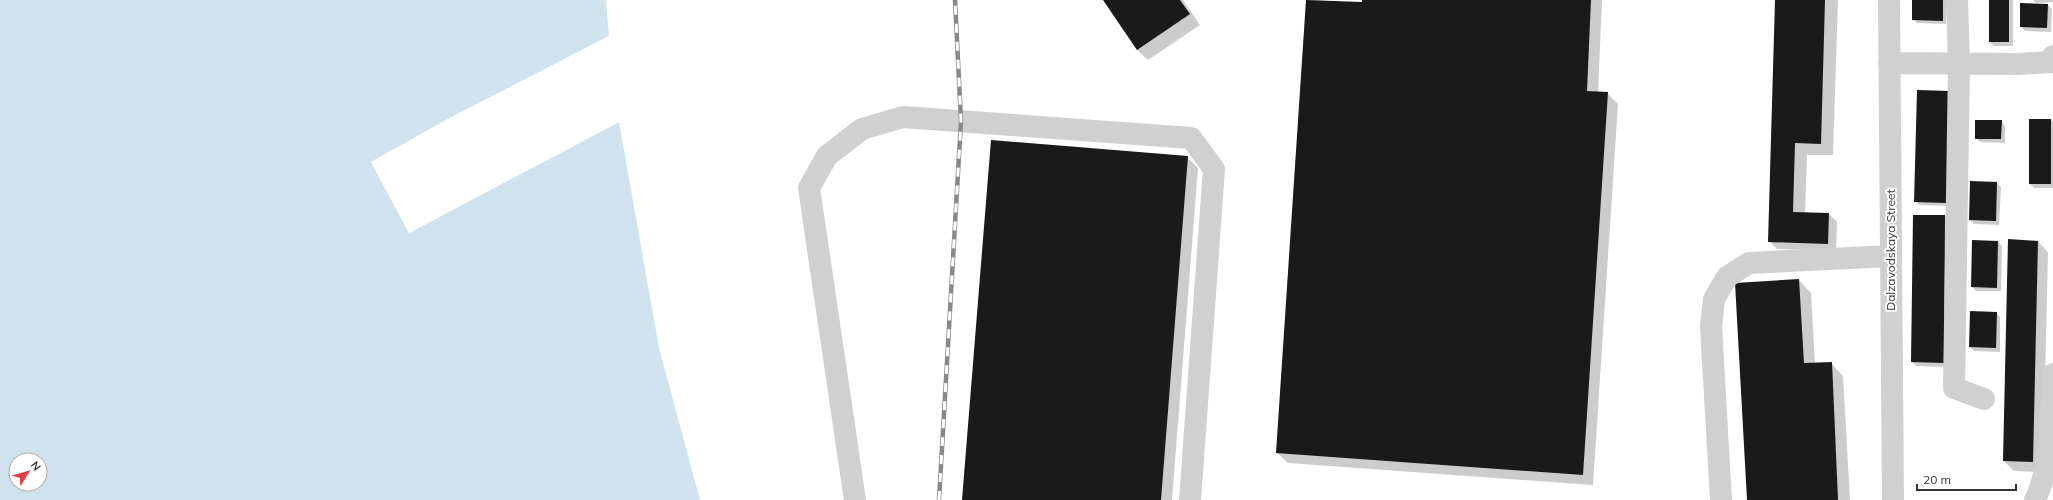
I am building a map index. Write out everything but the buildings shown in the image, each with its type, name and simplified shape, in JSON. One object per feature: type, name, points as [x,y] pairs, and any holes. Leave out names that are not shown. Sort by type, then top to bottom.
[{"type":"street","name":"Dalzavodskaya Street","points":[[1889,0],[1893,500]]},
{"type":"street","points":[[1957,0],[1958,63],[1954,388],[1984,399]]},
{"type":"street","points":[[1889,63],[2052,62]]},
{"type":"street","points":[[855,500],[809,188],[827,156],[850,138],[862,129],[903,117],[1192,138],[1214,169],[1190,500]]},
{"type":"street","points":[[1721,500],[1711,326],[1714,299],[1727,277],[1749,263],[1891,256]]},
{"type":"street","points":[[2035,500],[2042,486],[2049,447],[2053,374]]},
{"type":"water","points":[[0,0],[606,0],[609,36],[448,119],[371,162],[409,233],[619,122],[659,348],[700,500],[0,500]]},
{"type":"pier","points":[[609,36],[610,38],[449,121],[373,163],[409,230],[619,120],[619,122],[409,233],[371,162],[448,119]]},
{"type":"railway","points":[[939,500],[961,121],[955,0]]}]
